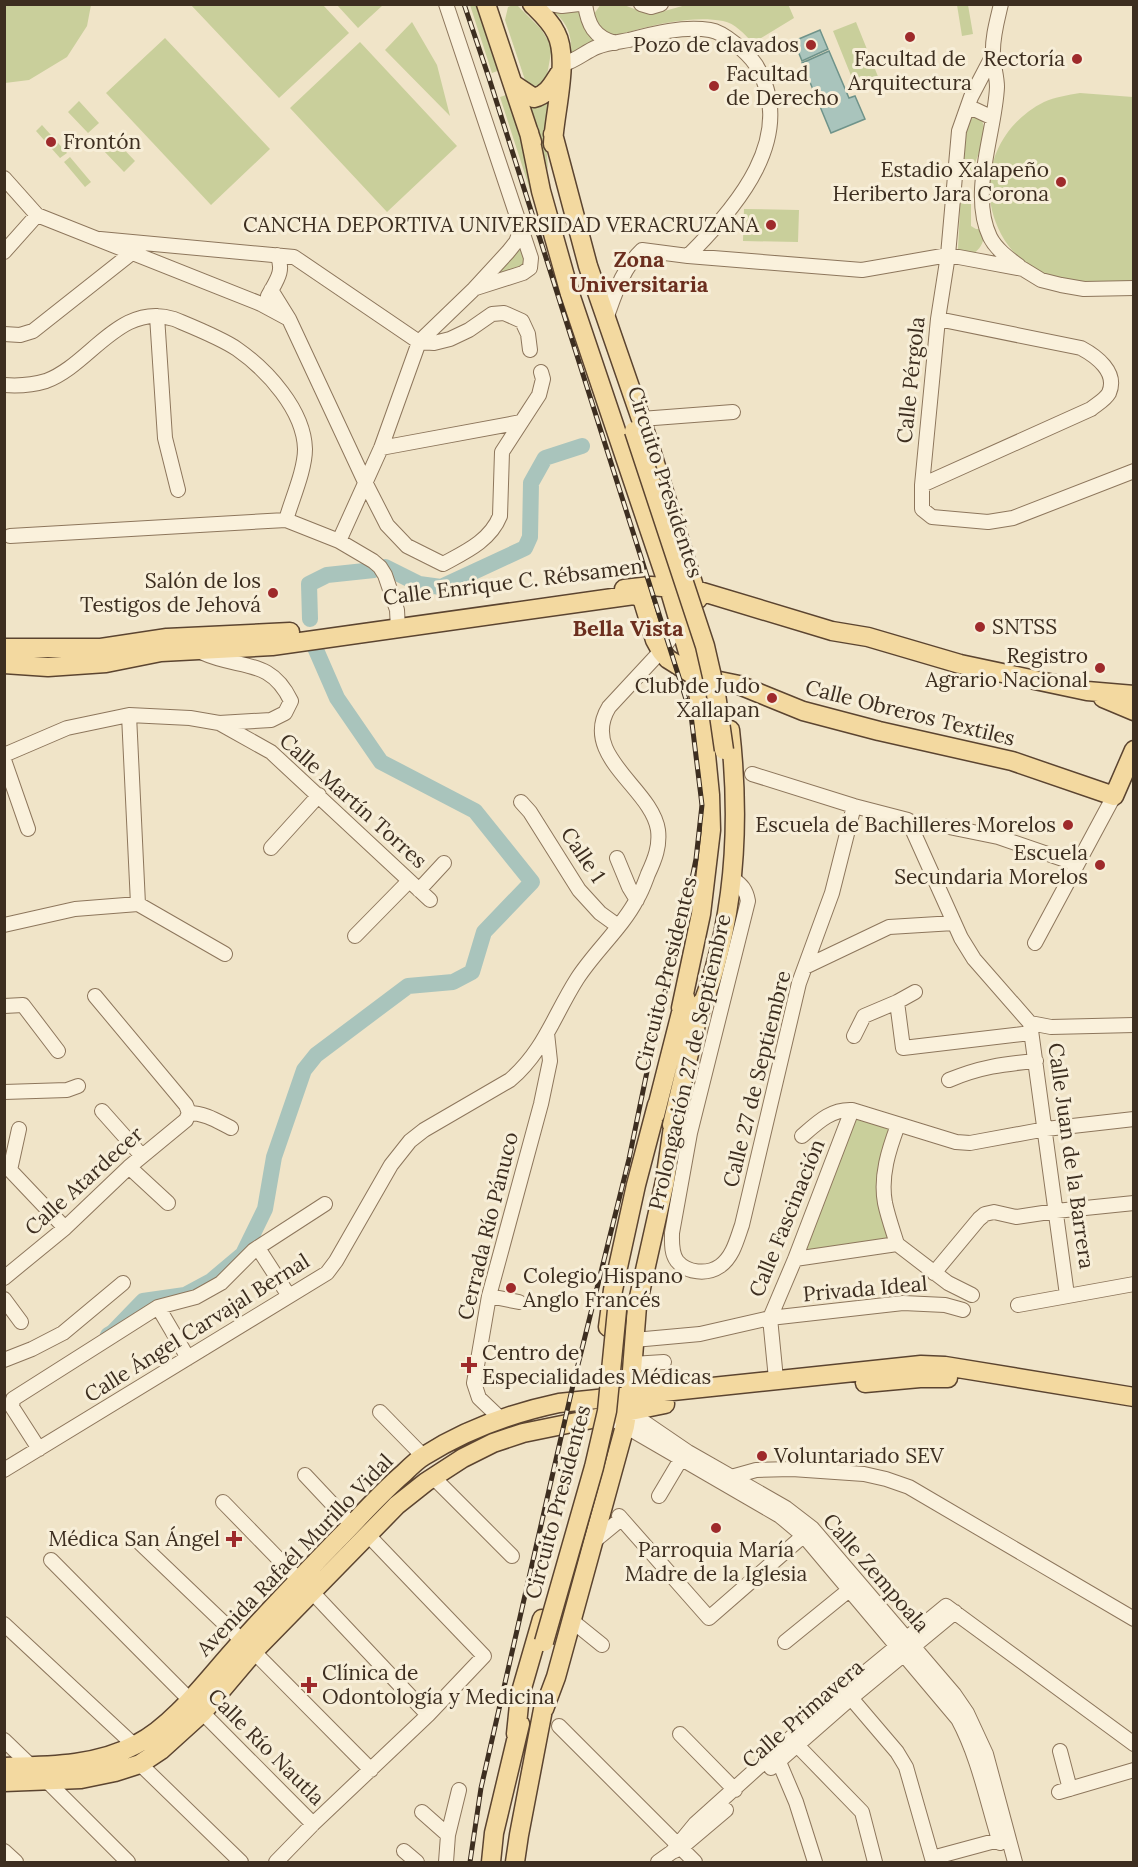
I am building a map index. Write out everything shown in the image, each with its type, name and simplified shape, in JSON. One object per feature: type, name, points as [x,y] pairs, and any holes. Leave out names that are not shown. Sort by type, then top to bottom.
[{"type":"main road","name":"Circuito Presidentes","points":[[486,4],[529,132],[546,161],[705,646],[716,693],[727,833],[724,872],[699,1014],[622,1310]]},
{"type":"main road","points":[[494,31],[494,16],[502,4]]},
{"type":"main road","name":"Circuito Presidentes","points":[[532,4],[556,31],[560,42],[561,65],[553,134],[546,161]]},
{"type":"main road","points":[[513,84],[534,98],[542,96],[550,89],[561,65]]},
{"type":"main road","points":[[529,132],[541,191],[570,294],[630,468],[696,676],[710,795],[711,830],[701,914],[681,1008]]},
{"type":"main road","points":[[553,134],[578,229],[606,319],[696,590],[728,711],[735,792],[733,879],[715,968],[699,1014]]},
{"type":"main road","points":[[630,468],[636,472],[645,473],[652,468],[655,461]]},
{"type":"main road","points":[[641,502],[644,495],[651,490],[659,490],[665,495]]},
{"type":"main road","name":"Calle Enrique C. Rébsamen","points":[[4,664],[48,667],[106,663],[161,652],[203,652],[272,646],[644,586],[696,590],[832,630],[868,637],[960,664],[1087,691],[1134,695]]},
{"type":"main road","points":[[678,618],[681,600],[696,590]]},
{"type":"main road","name":"Calle Enrique C. Rébsamen","points":[[4,648],[101,648],[167,638],[398,624],[634,595],[642,598],[655,640],[661,651]]},
{"type":"main road","points":[[661,651],[668,659],[696,676]]},
{"type":"main road","name":"Calle Obreros Textiles","points":[[696,676],[739,685],[803,711],[1012,761],[1114,796]]},
{"type":"main road","name":"Calle Enrique C. Rébsamen","points":[[1087,691],[1134,711]]},
{"type":"main road","points":[[702,714],[707,703],[714,699],[723,703],[728,711]]},
{"type":"main road","name":"Circuito Presidentes","points":[[490,1863],[494,1833],[516,1734],[549,1642],[605,1420],[657,1105],[681,1008],[696,965],[714,871],[719,751]]},
{"type":"main road","points":[[1114,796],[1133,751]]},
{"type":"main road","points":[[516,1734],[519,1695],[582,1487],[599,1408],[613,1290],[636,1185],[657,1105]]},
{"type":"main road","points":[[544,1709],[556,1677],[628,1411],[637,1306],[665,1181],[675,1113]]},
{"type":"main road","name":"Avenida Rafaél Murillo Vidal","points":[[4,1782],[81,1779],[140,1764],[183,1732],[203,1712],[248,1646],[299,1580],[382,1492],[423,1456],[501,1419],[559,1403],[628,1411],[692,1395],[776,1379],[921,1365],[945,1366],[1134,1396]]},
{"type":"main road","points":[[605,1367],[612,1372],[622,1373],[632,1367]]},
{"type":"main road","name":"Avenida Rafaél Murillo Vidal","points":[[692,1395],[790,1390],[946,1377],[1134,1408]]},
{"type":"main road","name":"Avenida Rafaél Murillo Vidal","points":[[4,1767],[72,1764],[106,1756],[135,1746],[151,1737],[248,1646],[313,1593],[397,1505],[433,1477],[493,1443],[599,1408]]},
{"type":"main road","points":[[582,1487],[589,1482],[599,1482],[607,1493]]},
{"type":"main road","name":"Circuito Presidentes","points":[[515,1863],[544,1709],[549,1642]]},
{"type":"street","points":[[446,4],[531,258],[530,268],[523,273],[474,289]]},
{"type":"street","points":[[550,4],[562,6],[579,4]]},
{"type":"street","points":[[585,4],[587,18],[596,33],[604,40],[615,43]]},
{"type":"street","points":[[641,4],[651,8],[662,4]]},
{"type":"street","points":[[1001,4],[994,35],[993,55],[997,84],[982,178],[982,208],[990,237],[1005,256],[1041,280],[1084,289],[1130,291]]},
{"type":"street","points":[[561,65],[599,46],[659,32],[692,28],[713,30],[750,56],[759,70],[771,101],[763,157],[745,191],[718,225],[688,256]]},
{"type":"street","name":"Calle Pérgola","points":[[993,55],[959,131],[948,255],[938,319],[921,485],[922,509],[932,517],[988,522],[1013,518],[1134,471]]},
{"type":"street","points":[[967,109],[976,110],[993,118]]},
{"type":"street","points":[[4,178],[37,215],[100,239],[136,247],[294,257],[419,342],[434,343],[450,339],[469,330],[492,314],[504,312],[522,321],[528,334],[530,350]]},
{"type":"street","points":[[4,252],[37,215]]},
{"type":"street","points":[[339,541],[381,448],[419,342],[474,289],[508,252],[516,242],[521,229]]},
{"type":"street","points":[[978,261],[990,237]]},
{"type":"street","points":[[136,247],[289,319]]},
{"type":"street","points":[[4,334],[20,335],[33,331],[136,247]]},
{"type":"street","points":[[606,319],[622,277],[631,261],[642,250],[688,256],[862,270],[948,255],[1023,269]]},
{"type":"street","points":[[261,304],[281,271],[277,255]]},
{"type":"street","points":[[281,271],[289,268],[311,268]]},
{"type":"street","points":[[271,290],[289,319],[387,525],[407,546],[442,564],[468,550],[490,534],[498,522],[502,452],[539,395],[543,379],[541,372]]},
{"type":"street","points":[[157,316],[165,438],[178,490]]},
{"type":"street","points":[[4,385],[32,384],[47,380],[65,370],[124,325],[136,319],[157,316],[174,319],[236,348],[278,386],[301,429],[305,451],[286,520]]},
{"type":"street","points":[[921,485],[1091,409],[1109,393],[1111,384],[1109,372],[1101,362],[1081,348],[938,319]]},
{"type":"street","points":[[641,419],[733,412]]},
{"type":"street","points":[[381,448],[521,422]]},
{"type":"street","points":[[10,536],[286,520],[339,541],[380,567],[385,575],[398,624]]},
{"type":"street","name":"Calle Ángel Carvajal Bernal","points":[[4,1470],[327,1273],[391,1166],[410,1141],[424,1130],[510,1080],[521,1071],[538,1050],[578,978],[637,900],[657,855],[658,828],[652,813],[612,760],[602,738],[601,727],[609,707],[661,651],[678,618]]},
{"type":"street","points":[[203,652],[265,670],[283,686],[291,701],[285,713],[271,720],[219,723]]},
{"type":"street","points":[[129,715],[138,904]]},
{"type":"street","name":"Calle Martín Torres","points":[[4,755],[67,728],[129,715],[190,718],[219,723],[271,752],[430,900]]},
{"type":"street","points":[[4,760],[28,829]]},
{"type":"street","points":[[752,774],[854,806],[908,820],[961,938],[974,959],[1031,1028]]},
{"type":"street","points":[[271,848],[319,795]]},
{"type":"street","points":[[1035,943],[1114,796]]},
{"type":"street","name":"Calle 1","points":[[520,802],[530,812],[579,890],[600,913],[618,927]]},
{"type":"street","points":[[805,967],[832,893],[854,806]]},
{"type":"street","points":[[944,826],[998,837],[1077,864]]},
{"type":"street","points":[[617,858],[637,900]]},
{"type":"street","points":[[355,936],[414,885],[444,863]]},
{"type":"street","name":"Prolongación 27 de Septiembre","points":[[676,1260],[672,1248],[672,1233],[690,1133],[748,901],[747,893],[742,885],[733,879]]},
{"type":"street","points":[[4,925],[75,909],[138,904],[225,954]]},
{"type":"street","name":"Calle 27 de Septiembre","points":[[676,1260],[685,1268],[709,1271],[721,1265],[731,1254],[742,1225],[799,982],[805,967],[889,927],[954,923]]},
{"type":"street","points":[[854,1036],[864,1016],[915,992]]},
{"type":"street","points":[[95,996],[186,1105],[189,1113],[211,1117],[231,1128]]},
{"type":"street","points":[[897,1002],[903,1048],[1031,1028],[1134,1025]]},
{"type":"street","points":[[4,1006],[23,1005],[58,1051]]},
{"type":"street","name":"Calle Juan de la Barrera","points":[[1031,1028],[1067,1295]]},
{"type":"street","name":"Cerrada Río Pánuco","points":[[501,1419],[479,1398],[474,1383],[489,1296],[541,1104],[550,1061],[547,1033]]},
{"type":"street","points":[[949,1080],[970,1071],[996,1065],[1036,1061]]},
{"type":"street","points":[[4,1092],[66,1090],[78,1086]]},
{"type":"street","points":[[802,1136],[833,1112],[843,1109],[956,1142],[970,1143],[1046,1129],[1134,1119]]},
{"type":"street","name":"Calle Fascinación","points":[[776,1379],[770,1318],[852,1110]]},
{"type":"street","points":[[102,1111],[142,1156]]},
{"type":"street","name":"Calle Atardecer","points":[[4,1278],[65,1228],[129,1167],[186,1120],[189,1113]]},
{"type":"street","points":[[898,1125],[890,1147],[884,1176],[885,1203],[897,1244],[948,1283],[972,1295]]},
{"type":"street","points":[[20,1129],[10,1170],[65,1228]]},
{"type":"street","points":[[129,1167],[168,1203]]},
{"type":"street","points":[[934,1273],[985,1214],[994,1212],[1016,1217],[1134,1203]]},
{"type":"street","points":[[39,1449],[12,1407],[13,1399],[158,1307],[196,1297],[220,1283],[256,1249],[326,1204]]},
{"type":"street","points":[[795,1259],[897,1244]]},
{"type":"street","points":[[256,1249],[289,1296]]},
{"type":"street","points":[[4,1360],[63,1333],[123,1283]]},
{"type":"street","points":[[1018,1305],[1134,1284]]},
{"type":"street","points":[[489,1296],[519,1302]]},
{"type":"street","points":[[4,1299],[21,1322]]},
{"type":"street","name":"Privada Ideal","points":[[634,1340],[700,1334],[770,1318],[903,1303],[945,1305],[963,1310]]},
{"type":"street","points":[[158,1307],[188,1358]]},
{"type":"street","points":[[632,1367],[664,1362]]},
{"type":"street","name":"Calle Zempoala","points":[[599,1408],[628,1411],[780,1516],[808,1532],[905,1647],[958,1719],[969,1738],[1015,1863]]},
{"type":"street","name":"Calle Zempoala","points":[[628,1411],[681,1459],[729,1481]]},
{"type":"street","points":[[380,1412],[423,1456]]},
{"type":"street","points":[[659,1496],[681,1459]]},
{"type":"street","points":[[729,1481],[756,1470],[792,1469],[864,1474],[886,1479],[909,1487],[1134,1619]]},
{"type":"street","points":[[305,1475],[352,1525]]},
{"type":"street","points":[[433,1477],[512,1556]]},
{"type":"street","points":[[223,1502],[299,1580]]},
{"type":"street","points":[[592,1542],[620,1517],[709,1618],[808,1532]]},
{"type":"street","name":"Calle Zempoala","points":[[808,1532],[849,1590],[905,1647]]},
{"type":"street","points":[[276,1863],[313,1824],[428,1715],[484,1656],[368,1535]]},
{"type":"street","points":[[140,1543],[248,1646],[371,1770]]},
{"type":"street","name":"Calle Río Nautla","points":[[51,1560],[313,1824]]},
{"type":"street","points":[[785,1642],[849,1590]]},
{"type":"street","points":[[313,1593],[428,1715]]},
{"type":"street","name":"Calle Primavera","points":[[676,1848],[695,1824],[950,1609],[1134,1744]]},
{"type":"street","points":[[571,1620],[602,1645]]},
{"type":"street","points":[[4,1624],[135,1746]]},
{"type":"street","points":[[848,1694],[897,1752],[906,1767],[932,1858],[1004,1838]]},
{"type":"street","points":[[559,1726],[676,1848],[695,1863]]},
{"type":"street","points":[[680,1734],[735,1790]]},
{"type":"street","points":[[4,1740],[31,1766]]},
{"type":"street","points":[[794,1742],[862,1812],[875,1863]]},
{"type":"street","name":"Calle Primavera","points":[[676,1848],[701,1832],[779,1762],[794,1742]]},
{"type":"street","points":[[1060,1751],[1064,1791],[1134,1770]]},
{"type":"street","points":[[779,1762],[796,1802],[814,1863]]},
{"type":"street","points":[[140,1764],[241,1863]]},
{"type":"street","points":[[47,1781],[128,1863]]},
{"type":"street","points":[[446,1863],[448,1835],[459,1790]]},
{"type":"street","points":[[422,1812],[448,1835]]},
{"type":"street","name":"Calle Zempoala","points":[[1004,1838],[1007,1863]]},
{"type":"street","points":[[658,1863],[676,1848]]},
{"type":"street","points":[[4,1851],[16,1863]]},
{"type":"street","points":[[404,1851],[417,1863]]},
{"type":"green space","points":[[5,4],[91,5],[87,26],[67,57],[29,80],[5,83]]},
{"type":"green space","points":[[601,4],[624,5],[650,15],[686,5],[788,4],[794,18],[753,43],[731,24],[713,20],[693,19],[672,22],[615,34],[604,31],[596,21],[594,14]]},
{"type":"green space","points":[[191,5],[323,5],[349,33],[279,98]]},
{"type":"green space","points":[[337,5],[383,5],[358,28]]},
{"type":"green space","points":[[470,5],[478,5],[500,70],[492,73]]},
{"type":"green space","points":[[957,5],[968,5],[973,34],[962,36]]},
{"type":"green space","points":[[518,6],[541,29],[552,47],[545,87],[528,89],[505,20],[508,7]]},
{"type":"green space","points":[[581,10],[585,28],[598,41],[588,44],[571,55],[569,32],[564,22],[555,13]]},
{"type":"green space","points":[[412,22],[437,65],[450,116],[385,50]]},
{"type":"green space","points":[[856,22],[879,79],[856,88],[833,31]]},
{"type":"green space","points":[[165,38],[270,149],[211,205],[106,93]]},
{"type":"green space","points":[[360,42],[457,146],[387,212],[290,108]]},
{"type":"green space","name":"Estadio Xalapeño Heriberto Jara Corona","points":[[1080,93],[1133,97],[1133,285],[1082,285],[1044,276],[1029,267],[1010,248],[993,215],[990,177],[994,159],[1013,126],[1044,102]]},
{"type":"green space","points":[[509,94],[654,563],[652,568],[500,97]]},
{"type":"green space","points":[[550,95],[546,138],[548,170],[527,99]]},
{"type":"green space","points":[[79,101],[99,123],[88,133],[68,112]]},
{"type":"green space","points":[[974,114],[981,116],[986,135],[972,178],[962,177],[964,160],[962,137]]},
{"type":"green space","name":"Frontón","points":[[42,125],[67,153],[60,158],[36,131]]},
{"type":"green space","points":[[114,139],[135,161],[124,172],[103,150]]},
{"type":"green space","name":"Frontón","points":[[70,157],[91,182],[85,187],[64,162]]},
{"type":"green space","points":[[961,189],[971,190],[971,226],[983,232],[981,246],[974,253],[961,252],[958,249]]},
{"type":"green space","name":"CANCHA DEPORTIVA UNIVERSIDAD VERACRUZANA","points":[[744,209],[799,210],[798,242],[743,241]]},
{"type":"green space","points":[[521,250],[525,254],[526,265],[498,275],[495,273],[515,251]]},
{"type":"green space","points":[[852,1110],[898,1125],[884,1176],[897,1244],[796,1259]]},
{"type":"water","name":"Pozo de clavados","points":[[820,30],[828,49],[802,61],[794,41]]},
{"type":"water","points":[[829,51],[849,98],[855,96],[865,119],[831,133],[802,63]]},
{"type":"waterway","points":[[385,567],[419,584],[441,587],[525,548],[530,537],[531,483],[545,458],[582,446]]},
{"type":"waterway","points":[[310,619],[309,584],[327,575],[374,570]]},
{"type":"waterway","points":[[108,1335],[143,1301],[185,1295],[211,1281],[243,1254],[265,1209],[274,1157],[304,1070],[316,1055],[408,986],[453,982],[472,972],[484,932],[532,882],[475,811],[381,762],[337,698],[313,643]]},
{"type":"railway","points":[[464,4],[691,715],[702,805],[696,859],[684,918],[657,1023],[629,1159],[573,1385],[481,1788],[470,1862]]},
{"type":"place","name":"Facultad de Arquitectura","points":[[910,37]]},
{"type":"place","name":"Pozo de clavados","points":[[811,45]]},
{"type":"place","name":"Rectoría","points":[[1077,59]]},
{"type":"place","name":"Facultad de Derecho","points":[[714,86]]},
{"type":"place","name":"Frontón","points":[[51,142]]},
{"type":"place","name":"Estadio Xalapeño Heriberto Jara Corona","points":[[1061,182]]},
{"type":"place","name":"CANCHA DEPORTIVA UNIVERSIDAD VERACRUZANA","points":[[771,225]]},
{"type":"place","name":"Salón de los Testigos de Jehová","points":[[273,593]]},
{"type":"place","name":"SNTSS","points":[[980,627]]},
{"type":"place","name":"Registro Agrario Nacional","points":[[1100,668]]},
{"type":"place","name":"Club de Judo Xallapan","points":[[772,698]]},
{"type":"place","name":"Escuela de Bachilleres Morelos","points":[[1068,825]]},
{"type":"place","name":"Escuela Secundaria Morelos","points":[[1100,865]]},
{"type":"place","name":"Colegio Hispano Anglo Francés","points":[[511,1288]]},
{"type":"place","name":"Centro de Especialidades Médicas","points":[[469,1365]]},
{"type":"place","name":"Voluntariado SEV","points":[[762,1456]]},
{"type":"place","name":"Parroquia María Madre de la Iglesia","points":[[716,1528]]},
{"type":"place","name":"Médica San Ángel","points":[[234,1539]]},
{"type":"place","name":"Clínica de Odontología y Medicina","points":[[309,1685]]},
{"type":"district","name":"Zona Universitaria","points":[[639,272]]},
{"type":"district","name":"Bella Vista","points":[[628,628]]}]
